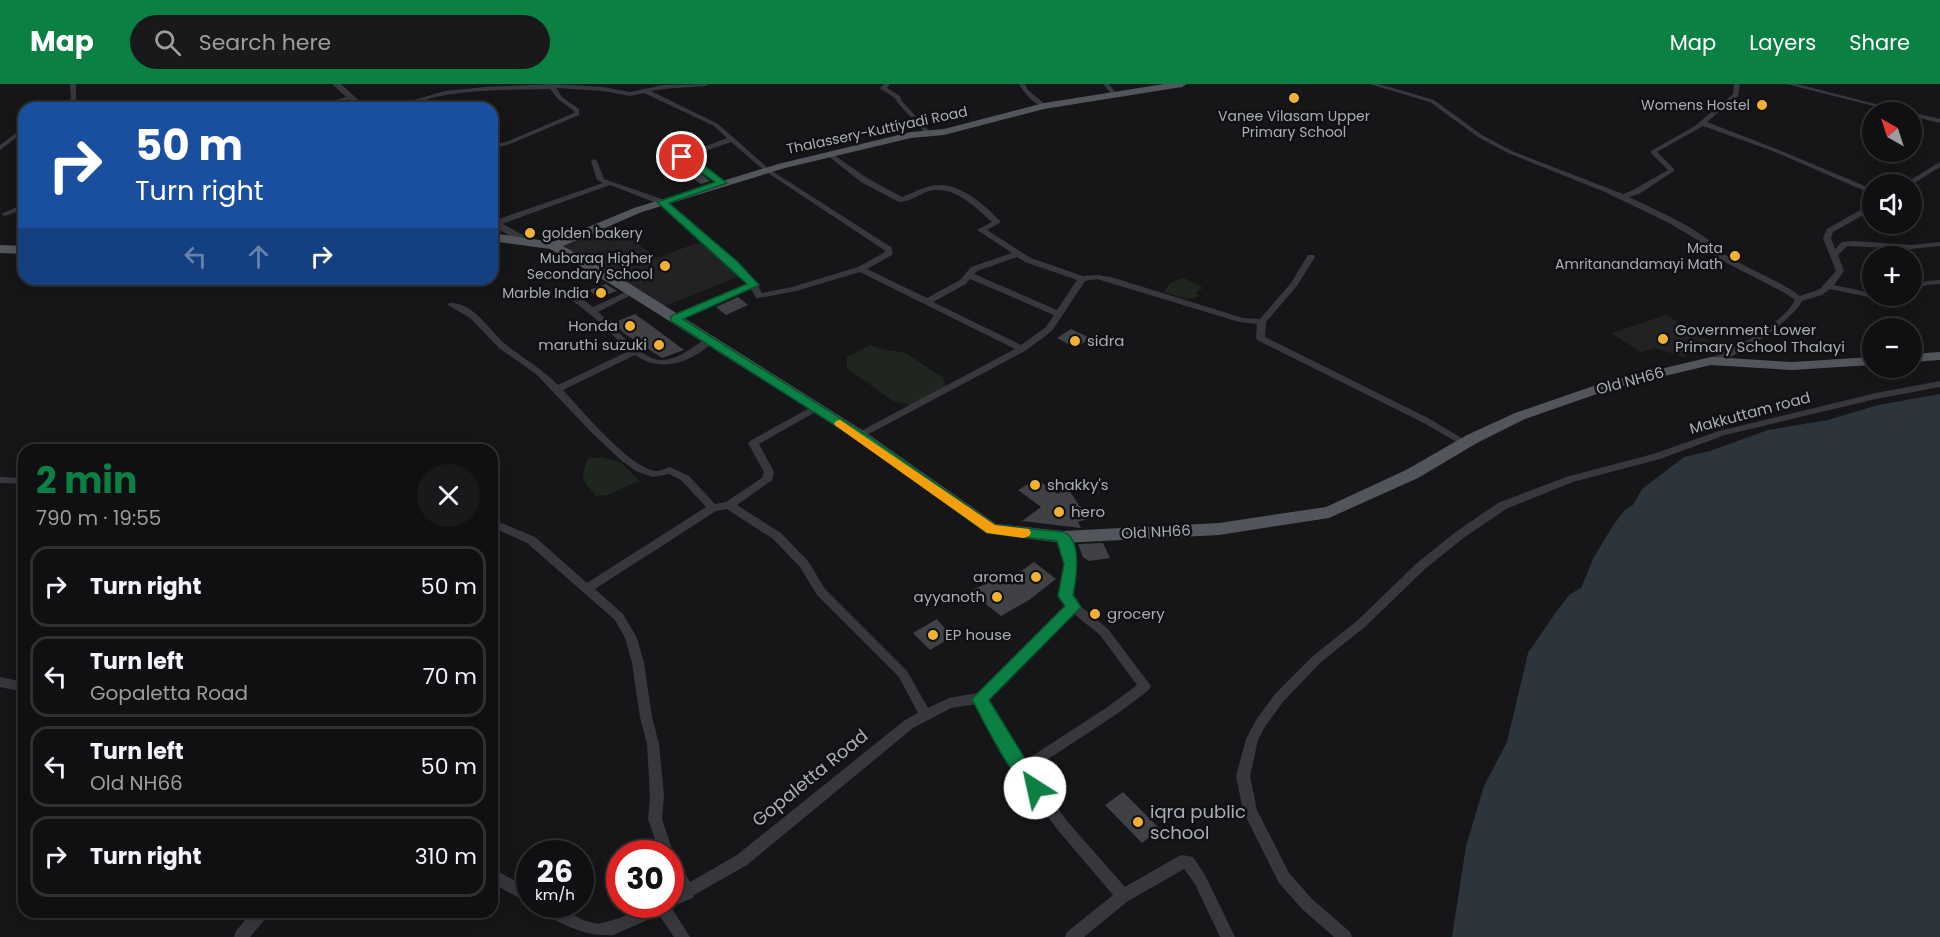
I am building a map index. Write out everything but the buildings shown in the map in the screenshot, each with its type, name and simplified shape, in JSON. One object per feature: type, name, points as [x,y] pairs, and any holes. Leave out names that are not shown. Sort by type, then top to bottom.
[{"type":"main road","name":"Thalassery-Kuttiyadi Road","points":[[553,246],[662,202],[767,170],[830,154],[849,153],[887,141],[944,132],[1044,106],[1178,84]]},
{"type":"main road","name":"Old NH66","points":[[498,238],[553,246],[633,292],[860,435],[992,529],[1063,537],[1219,529],[1329,512],[1412,474],[1465,443],[1520,416],[1610,385],[1711,361],[1792,366],[1862,362]]},
{"type":"main road","points":[[0,249],[18,250]]},
{"type":"main road","points":[[1922,357],[1940,356]]},
{"type":"street","points":[[68,102],[74,100],[73,84]]},
{"type":"street","points":[[336,84],[356,102]]},
{"type":"street","points":[[411,102],[465,90],[551,86],[603,89],[624,94],[705,84]]},
{"type":"street","points":[[887,84],[884,88],[898,97],[899,101],[929,134]]},
{"type":"street","points":[[1022,84],[1026,91],[1044,106]]},
{"type":"street","points":[[1106,84],[1115,95]]},
{"type":"street","points":[[1372,84],[1432,101],[1480,136],[1510,152],[1623,197],[1672,221],[1726,259],[1799,298],[1816,295],[1830,287],[1840,271],[1827,238],[1830,231],[1862,213]]},
{"type":"street","points":[[1623,197],[1636,192],[1672,170],[1653,152],[1702,123],[1736,96],[1737,84]]},
{"type":"street","points":[[1789,84],[1863,102]]},
{"type":"street","points":[[498,146],[577,114],[577,110],[560,98],[551,86]]},
{"type":"street","points":[[594,161],[601,180],[662,202],[735,265],[754,285],[759,296],[793,289],[861,269],[889,253],[888,249],[767,170],[716,125],[645,91]]},
{"type":"street","points":[[335,102],[351,97]]},
{"type":"street","points":[[1922,117],[1940,121]]},
{"type":"street","points":[[1702,123],[1777,151],[1862,188]]},
{"type":"street","points":[[0,148],[18,134]]},
{"type":"street","points":[[722,183],[702,169],[685,162],[682,157],[732,139]]},
{"type":"street","points":[[830,154],[845,168],[875,188],[902,200],[926,190],[944,187],[966,198],[998,222],[981,230],[1033,262],[1082,279],[1097,276],[1242,320],[1262,322]]},
{"type":"street","points":[[1922,175],[1940,164]]},
{"type":"street","points":[[498,221],[610,183]]},
{"type":"street","points":[[2,215],[18,208]]},
{"type":"street","points":[[498,224],[517,236],[553,246]]},
{"type":"street","points":[[1834,254],[1845,244],[1853,243],[1911,248],[1940,244]]},
{"type":"street","points":[[926,302],[963,282],[974,269],[1017,254]]},
{"type":"street","points":[[1311,257],[1294,284],[1262,322],[1260,338],[1425,420],[1465,443]]},
{"type":"street","points":[[861,269],[1022,349]]},
{"type":"street","points":[[968,275],[1058,313]]},
{"type":"street","points":[[860,435],[1022,349],[1049,329],[1082,279]]},
{"type":"street","points":[[1922,285],[1940,282]]},
{"type":"street","points":[[675,319],[754,285]]},
{"type":"street","points":[[1830,287],[1862,294]]},
{"type":"street","points":[[592,311],[633,292]]},
{"type":"street","points":[[570,294],[636,351],[653,362],[664,363],[710,341]]},
{"type":"street","points":[[1711,361],[1746,344],[1784,319],[1797,306],[1799,298]]},
{"type":"street","points":[[452,305],[478,317],[498,342],[544,375],[572,403],[592,428],[633,465],[655,474],[670,470],[685,478],[713,508]]},
{"type":"street","points":[[557,388],[636,351]]},
{"type":"street","name":"Makkuttam road","points":[[1345,937],[1294,891],[1265,844],[1245,793],[1243,776],[1252,739],[1279,698],[1310,667],[1362,623],[1430,559],[1502,506],[1570,479],[1656,457],[1722,433],[1876,396],[1940,384]]},
{"type":"street","points":[[586,589],[713,508],[729,505],[767,480],[769,472],[753,443],[816,408]]},
{"type":"street","points":[[0,480],[18,481]]},
{"type":"street","points":[[729,505],[777,536],[804,564],[822,592],[903,674],[925,714]]},
{"type":"street","points":[[498,526],[531,540],[619,617],[631,638],[638,663],[645,717],[653,744],[657,796],[655,819],[662,840]]},
{"type":"street","points":[[1021,770],[1113,710],[1144,686],[1104,632],[1074,607],[1066,596],[1071,564],[1063,537]]},
{"type":"street","points":[[1074,607],[980,699],[1021,770],[1062,825],[1123,896]]},
{"type":"street","points":[[0,682],[18,686]]},
{"type":"street","name":"Gopaletta Road","points":[[684,895],[742,860],[890,738],[925,714],[955,701],[980,699]]},
{"type":"street","points":[[1072,937],[1123,896],[1182,862],[1188,862],[1209,893],[1228,937]]},
{"type":"street","points":[[498,878],[516,889]]},
{"type":"street","points":[[684,886],[688,893]]},
{"type":"street","points":[[241,936],[257,918]]},
{"type":"street","name":"Gopaletta Road","points":[[564,918],[598,932],[637,918]]},
{"type":"street","points":[[673,918],[683,937]]},
{"type":"shaded area","name":"Mubaraq Higher Secondary School","points":[[614,225],[657,258],[702,241],[743,275],[663,307],[561,244]]},
{"type":"shaded area","points":[[1184,278],[1203,288],[1195,293],[1199,296],[1186,298],[1164,292],[1170,283]]},
{"type":"shaded area","name":"Government Lower Primary School Thalayi","points":[[1666,315],[1716,345],[1683,357],[1655,348],[1641,352],[1611,333]]},
{"type":"shaded area","points":[[870,345],[884,350],[904,352],[943,378],[945,387],[911,405],[893,401],[847,368],[847,357]]},
{"type":"shaded area","points":[[1940,394],[1940,937],[1452,937],[1466,846],[1484,786],[1507,742],[1528,653],[1570,594],[1581,588],[1594,557],[1614,524],[1625,510],[1633,505],[1642,489],[1684,457],[1710,451],[1768,430],[1828,420],[1878,405]]},
{"type":"shaded area","points":[[601,457],[622,463],[639,481],[607,495],[596,496],[583,480],[584,470],[588,459]]},
{"type":"slow traffic","points":[[840,424],[860,435],[925,484],[992,529],[1024,533]]},
{"type":"place","name":"Vanee Vilasam Upper Primary School","points":[[1294,98]]},
{"type":"place","name":"Womens Hostel","points":[[1762,105]]},
{"type":"place","name":"golden bakery","points":[[530,233]]},
{"type":"place","name":"Mata Amritanandamayi Math","points":[[1735,256]]},
{"type":"place","name":"Mubaraq Higher Secondary School","points":[[665,266]]},
{"type":"place","name":"Marble India","points":[[601,293]]},
{"type":"place","name":"Honda","points":[[630,326]]},
{"type":"place","name":"Government Lower Primary School Thalayi","points":[[1663,339]]},
{"type":"place","name":"sidra","points":[[1075,341]]},
{"type":"place","name":"maruthi suzuki","points":[[659,345]]},
{"type":"place","name":"shakky's","points":[[1035,485]]},
{"type":"place","name":"hero","points":[[1059,512]]},
{"type":"place","name":"aroma","points":[[1036,577]]},
{"type":"place","name":"ayyanoth","points":[[997,597]]},
{"type":"place","name":"grocery","points":[[1095,614]]},
{"type":"place","name":"EP house","points":[[933,635]]},
{"type":"place","name":"iqra public school","points":[[1138,822]]},
{"type":"route","points":[[682,157],[685,162],[702,169],[722,183],[662,202],[680,220],[735,265],[754,285],[675,319],[860,435],[925,484],[992,529],[1063,537],[1071,564],[1066,596],[1074,607],[980,699],[1021,770],[1035,788]]}]
